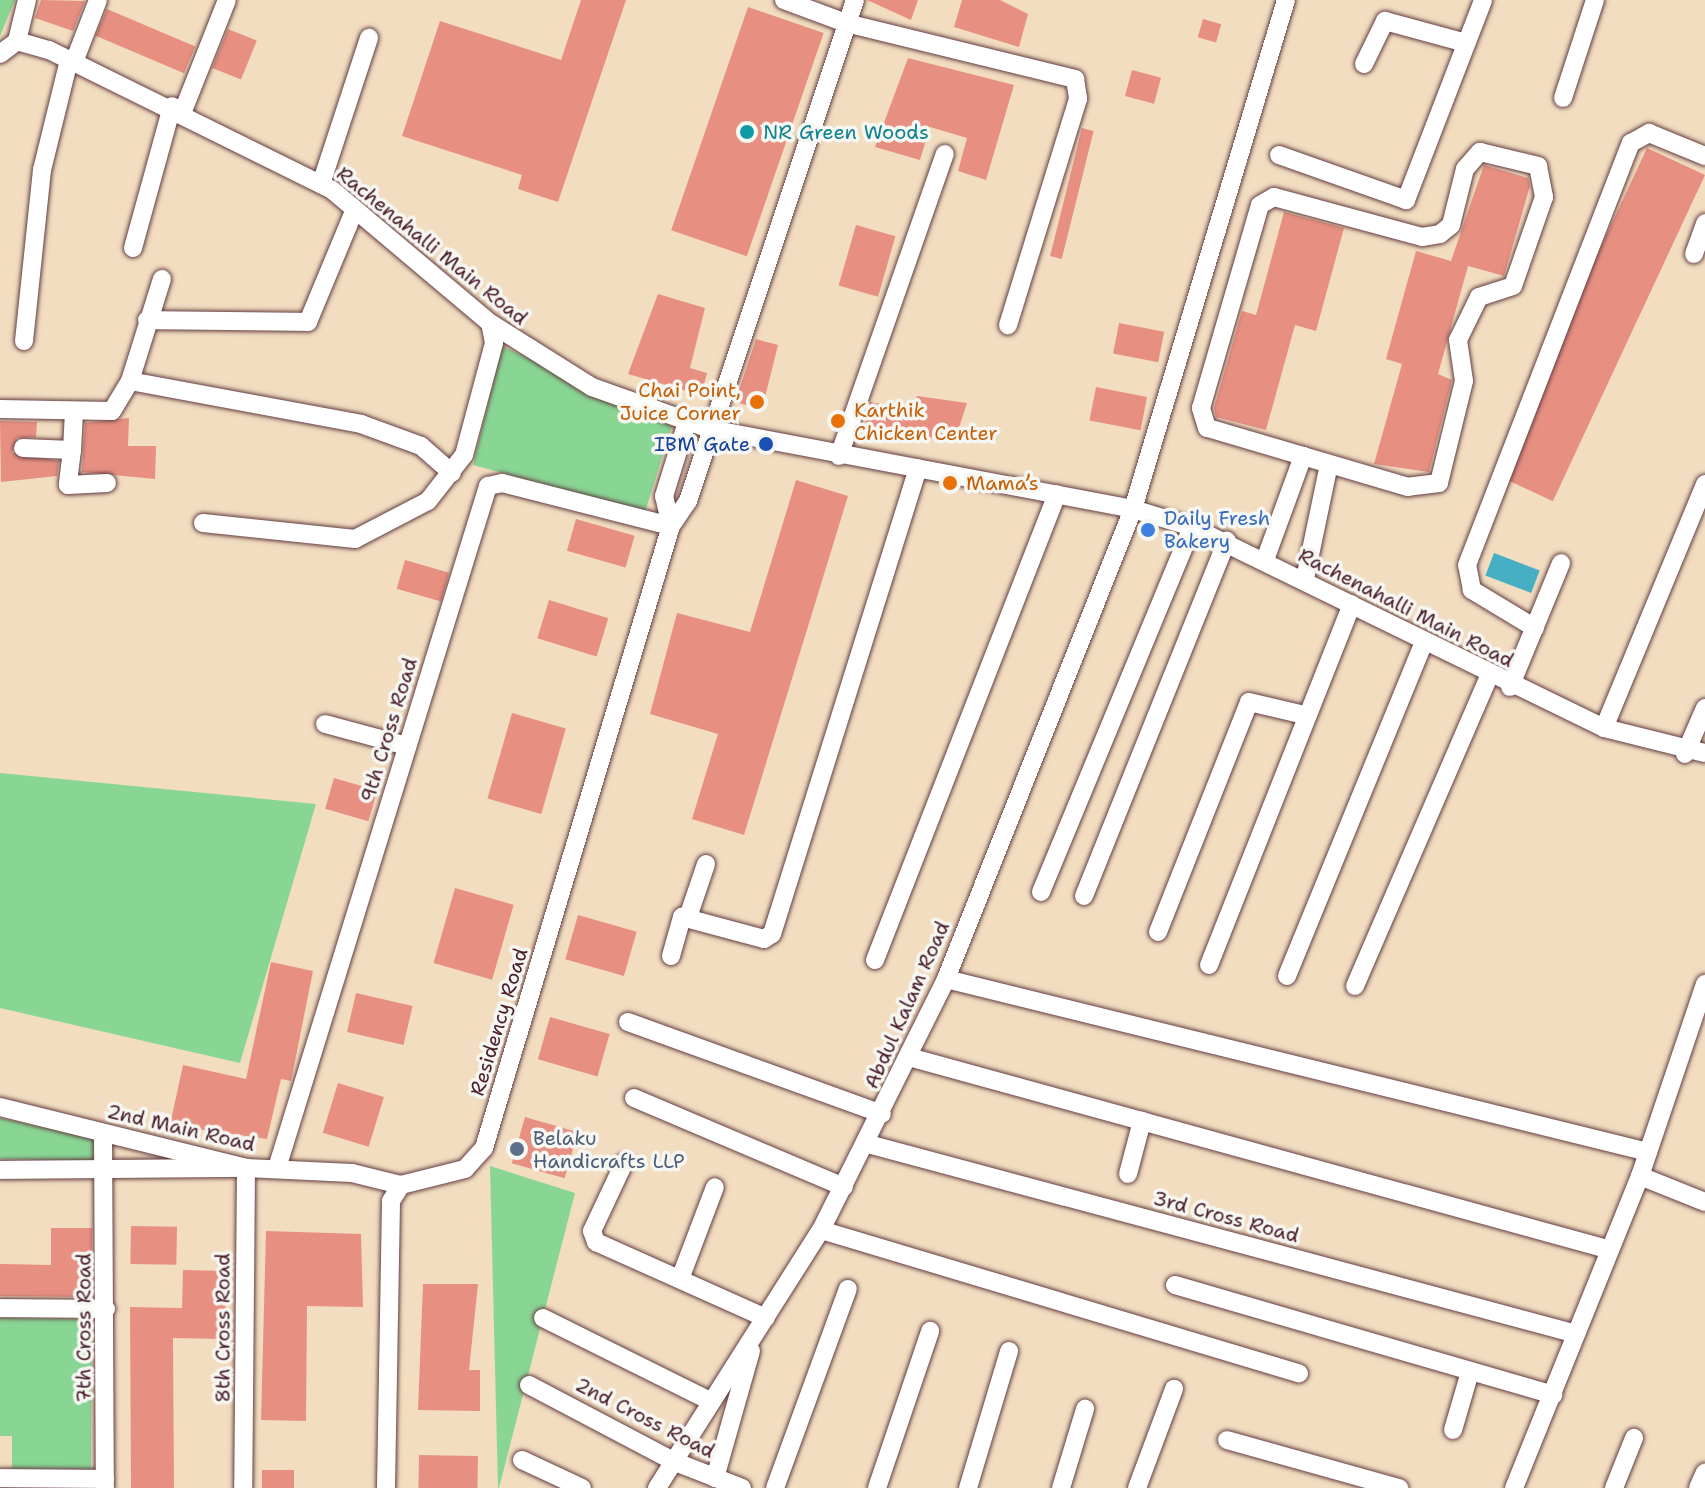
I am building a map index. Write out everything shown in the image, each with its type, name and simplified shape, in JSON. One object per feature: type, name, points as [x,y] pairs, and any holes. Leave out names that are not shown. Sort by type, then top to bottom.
[{"type":"street","points":[[0,54],[17,41],[27,0]]},
{"type":"street","points":[[24,341],[42,170],[72,61],[98,0]]},
{"type":"street","points":[[133,248],[178,109],[227,0]]},
{"type":"street","points":[[784,0],[846,23],[1055,71],[1081,88],[1008,325]]},
{"type":"street","points":[[710,429],[855,0]]},
{"type":"street","points":[[1279,155],[1406,200],[1483,0]]},
{"type":"street","points":[[1563,98],[1595,0]]},
{"type":"street","name":"Abdul Kalam Road","points":[[657,1488],[821,1230],[868,1144],[946,979],[1133,509],[1281,1]]},
{"type":"street","points":[[1364,64],[1385,21],[1466,43]]},
{"type":"street","points":[[321,184],[369,38]]},
{"type":"street","name":"Rachenahalli Main Road","points":[[17,41],[72,61],[178,109],[321,184],[490,323],[592,387],[710,429],[839,456],[1133,509],[1192,527],[1305,579],[1423,645],[1510,687],[1604,728],[1685,754],[1705,753]]},
{"type":"street","points":[[1535,628],[1472,590],[1467,565],[1631,143],[1649,133],[1705,156]]},
{"type":"street","points":[[839,456],[945,154]]},
{"type":"street","points":[[1471,156],[1538,166],[1544,197],[1527,261],[1513,286],[1479,297],[1458,340],[1464,381],[1439,483],[1408,487],[1303,456],[1200,420],[1260,205],[1274,197],[1292,200],[1422,237],[1451,225],[1471,156]]},
{"type":"street","points":[[147,320],[289,327],[308,322],[355,209]]},
{"type":"street","points":[[1694,254],[1705,223]]},
{"type":"street","points":[[0,409],[112,411],[130,381],[162,279]]},
{"type":"street","points":[[203,523],[374,535],[428,501],[452,473],[494,343],[490,323]]},
{"type":"street","points":[[130,381],[361,424],[421,446],[452,473]]},
{"type":"street","points":[[74,412],[68,485],[107,483]]},
{"type":"street","name":"Residency Road","points":[[671,526],[664,496],[687,422]]},
{"type":"street","name":"Residency Road","points":[[401,1185],[465,1169],[484,1148],[671,526],[688,501],[710,429]]},
{"type":"street","points":[[23,448],[72,450]]},
{"type":"street","points":[[1265,560],[1303,456]]},
{"type":"street","points":[[1305,579],[1329,464]]},
{"type":"street","points":[[688,917],[764,939],[772,934],[918,468]]},
{"type":"street","name":"9th Cross Road","points":[[277,1168],[488,486],[502,483],[671,526]]},
{"type":"street","points":[[1604,728],[1705,484]]},
{"type":"street","points":[[875,960],[1057,494]]},
{"type":"street","points":[[1041,892],[1192,527]]},
{"type":"street","points":[[1084,896],[1227,541]]},
{"type":"street","points":[[1510,687],[1561,563]]},
{"type":"street","points":[[1209,965],[1305,715],[1352,604]]},
{"type":"street","points":[[1287,976],[1423,645]]},
{"type":"street","points":[[1355,986],[1489,677]]},
{"type":"street","points":[[1158,932],[1249,702],[1305,715]]},
{"type":"street","points":[[1685,754],[1705,708]]},
{"type":"street","points":[[325,724],[407,746]]},
{"type":"street","points":[[671,956],[706,864]]},
{"type":"street","points":[[946,979],[1648,1152]]},
{"type":"street","points":[[1514,1488],[1553,1395],[1573,1333],[1640,1176],[1705,984]]},
{"type":"street","points":[[628,1022],[882,1114]]},
{"type":"street","points":[[909,1057],[1607,1249]]},
{"type":"street","points":[[634,1098],[844,1187]]},
{"type":"street","name":"2nd Main Road","points":[[0,1107],[246,1168],[352,1173],[401,1185]]},
{"type":"street","points":[[1128,1174],[1142,1121]]},
{"type":"street","name":"7th Cross Road","points":[[103,1133],[108,1168],[105,1484]]},
{"type":"street","name":"3rd Cross Road","points":[[868,1144],[1573,1333]]},
{"type":"street","points":[[624,1163],[592,1231],[596,1242],[680,1279],[761,1325],[711,1481]]},
{"type":"street","points":[[0,1170],[246,1168]]},
{"type":"street","name":"8th Cross Road","points":[[243,1488],[246,1168]]},
{"type":"street","points":[[1640,1176],[1705,1202]]},
{"type":"street","points":[[386,1488],[391,1201],[401,1185]]},
{"type":"street","points":[[680,1279],[715,1187]]},
{"type":"street","points":[[821,1230],[1299,1373]]},
{"type":"street","points":[[1175,1285],[1553,1395]]},
{"type":"street","points":[[775,1488],[848,1289]]},
{"type":"street","points":[[0,1308],[106,1309]]},
{"type":"street","points":[[543,1318],[710,1401]]},
{"type":"street","points":[[877,1488],[930,1331]]},
{"type":"street","points":[[968,1488],[1009,1351]]},
{"type":"street","points":[[1453,1430],[1470,1372]]},
{"type":"street","name":"2nd Cross Road","points":[[529,1385],[711,1481],[742,1488]]},
{"type":"street","points":[[1137,1488],[1174,1389]]},
{"type":"street","points":[[1061,1488],[1085,1409]]},
{"type":"street","points":[[1614,1488],[1634,1438]]},
{"type":"street","points":[[1227,1440],[1399,1488]]},
{"type":"street","points":[[522,1460],[582,1488]]},
{"type":"street","points":[[1698,1488],[1705,1472]]},
{"type":"street","points":[[0,1478],[105,1484]]},
{"type":"green space","points":[[0,0],[15,0],[0,36]]},
{"type":"green space","points":[[502,346],[672,426],[645,512],[473,465]]},
{"type":"green space","points":[[0,773],[316,804],[240,1063],[0,1008]]},
{"type":"green space","points":[[0,1118],[99,1140],[97,1161],[0,1159]]},
{"type":"green space","points":[[490,1166],[575,1193],[499,1488],[498,1488]]},
{"type":"green space","points":[[0,1318],[92,1319],[91,1469],[12,1469],[12,1436],[0,1436]]},
{"type":"water","points":[[1494,553],[1540,571],[1531,593],[1485,575]]},
{"type":"building","points":[[41,0],[85,1],[73,31],[35,18]]},
{"type":"building","points":[[581,0],[626,0],[558,202],[518,189],[522,175],[402,136],[440,21],[561,60]]},
{"type":"building","points":[[867,0],[918,0],[911,20]]},
{"type":"building","points":[[962,0],[1000,0],[1028,14],[1019,47],[954,27]]},
{"type":"building","name":"NR Green Woods","points":[[748,7],[824,33],[747,256],[671,230]]},
{"type":"building","points":[[107,9],[195,47],[184,73],[96,36]]},
{"type":"building","points":[[1203,19],[1221,24],[1216,43],[1198,37]]},
{"type":"building","points":[[228,29],[257,41],[241,80],[212,68]]},
{"type":"building","points":[[908,58],[1014,85],[986,180],[958,171],[967,138],[930,127],[920,160],[875,147]]},
{"type":"building","points":[[1132,70],[1161,78],[1154,104],[1125,96]]},
{"type":"building","points":[[1082,128],[1094,131],[1062,259],[1050,256]]},
{"type":"building","points":[[1647,148],[1705,175],[1553,501],[1495,474]]},
{"type":"building","points":[[1484,165],[1528,178],[1530,186],[1504,276],[1468,266],[1438,374],[1452,380],[1429,472],[1374,464],[1402,364],[1386,359],[1416,251],[1451,261]]},
{"type":"building","points":[[1284,212],[1344,228],[1316,331],[1295,325],[1266,430],[1216,417],[1214,408],[1242,311],[1256,315]]},
{"type":"building","points":[[856,225],[895,236],[878,297],[839,286]]},
{"type":"building","points":[[658,294],[705,308],[690,368],[707,373],[701,395],[628,374]]},
{"type":"building","points":[[1119,323],[1164,332],[1158,362],[1113,353]]},
{"type":"building","points":[[756,339],[778,345],[762,409],[735,402]]},
{"type":"building","points":[[1096,387],[1147,397],[1141,430],[1090,420]]},
{"type":"building","points":[[917,396],[967,403],[955,440],[864,430],[870,402],[913,410]]},
{"type":"building","points":[[129,418],[128,446],[156,446],[155,479],[82,472],[85,423]]},
{"type":"building","points":[[0,421],[37,422],[36,437],[17,438],[12,453],[59,461],[57,476],[1,482]]},
{"type":"building","points":[[796,480],[848,496],[744,835],[692,819],[718,734],[650,714],[677,613],[750,632]]},
{"type":"building","points":[[576,519],[635,536],[626,568],[567,551]]},
{"type":"building","points":[[405,560],[449,573],[441,602],[397,589]]},
{"type":"building","points":[[549,600],[608,618],[597,656],[537,638]]},
{"type":"building","points":[[512,713],[566,728],[541,814],[487,799]]},
{"type":"building","points":[[334,778],[377,790],[368,821],[325,809]]},
{"type":"building","points":[[455,888],[514,905],[492,980],[434,963]]},
{"type":"building","points":[[578,915],[637,932],[624,976],[565,959]]},
{"type":"building","points":[[271,962],[313,971],[291,1081],[281,1079],[267,1139],[170,1125],[183,1065],[246,1079]]},
{"type":"building","points":[[356,993],[413,1006],[404,1045],[347,1032]]},
{"type":"building","points":[[550,1017],[610,1034],[597,1076],[538,1059]]},
{"type":"building","points":[[338,1083],[384,1097],[369,1147],[323,1133]]},
{"type":"building","points":[[525,1117],[578,1132],[565,1178],[512,1163]]},
{"type":"building","points":[[131,1226],[177,1227],[176,1265],[130,1264]]},
{"type":"building","points":[[51,1228],[92,1228],[92,1297],[0,1296],[0,1264],[51,1265]]},
{"type":"building","points":[[266,1231],[361,1234],[363,1307],[307,1306],[306,1421],[261,1420]]},
{"type":"building","points":[[183,1270],[227,1271],[225,1339],[173,1338],[174,1488],[131,1488],[130,1307],[182,1308]]},
{"type":"building","points":[[423,1284],[478,1284],[469,1370],[480,1370],[480,1411],[418,1410]]},
{"type":"building","points":[[419,1455],[478,1456],[477,1488],[418,1488]]},
{"type":"building","points":[[262,1470],[294,1470],[294,1488],[262,1488]]},
{"type":"place","name":"NR Green Woods","points":[[747,132]]},
{"type":"place","name":"Chai Point, Juice Corner","points":[[757,402]]},
{"type":"place","name":"Karthik Chicken Center","points":[[838,421]]},
{"type":"place","name":"IBM Gate","points":[[766,444]]},
{"type":"place","name":"Mama’s","points":[[950,483]]},
{"type":"place","name":"Daily Fresh Bakery","points":[[1148,530]]},
{"type":"place","name":"Belaku Handicrafts LLP","points":[[517,1149]]}]
